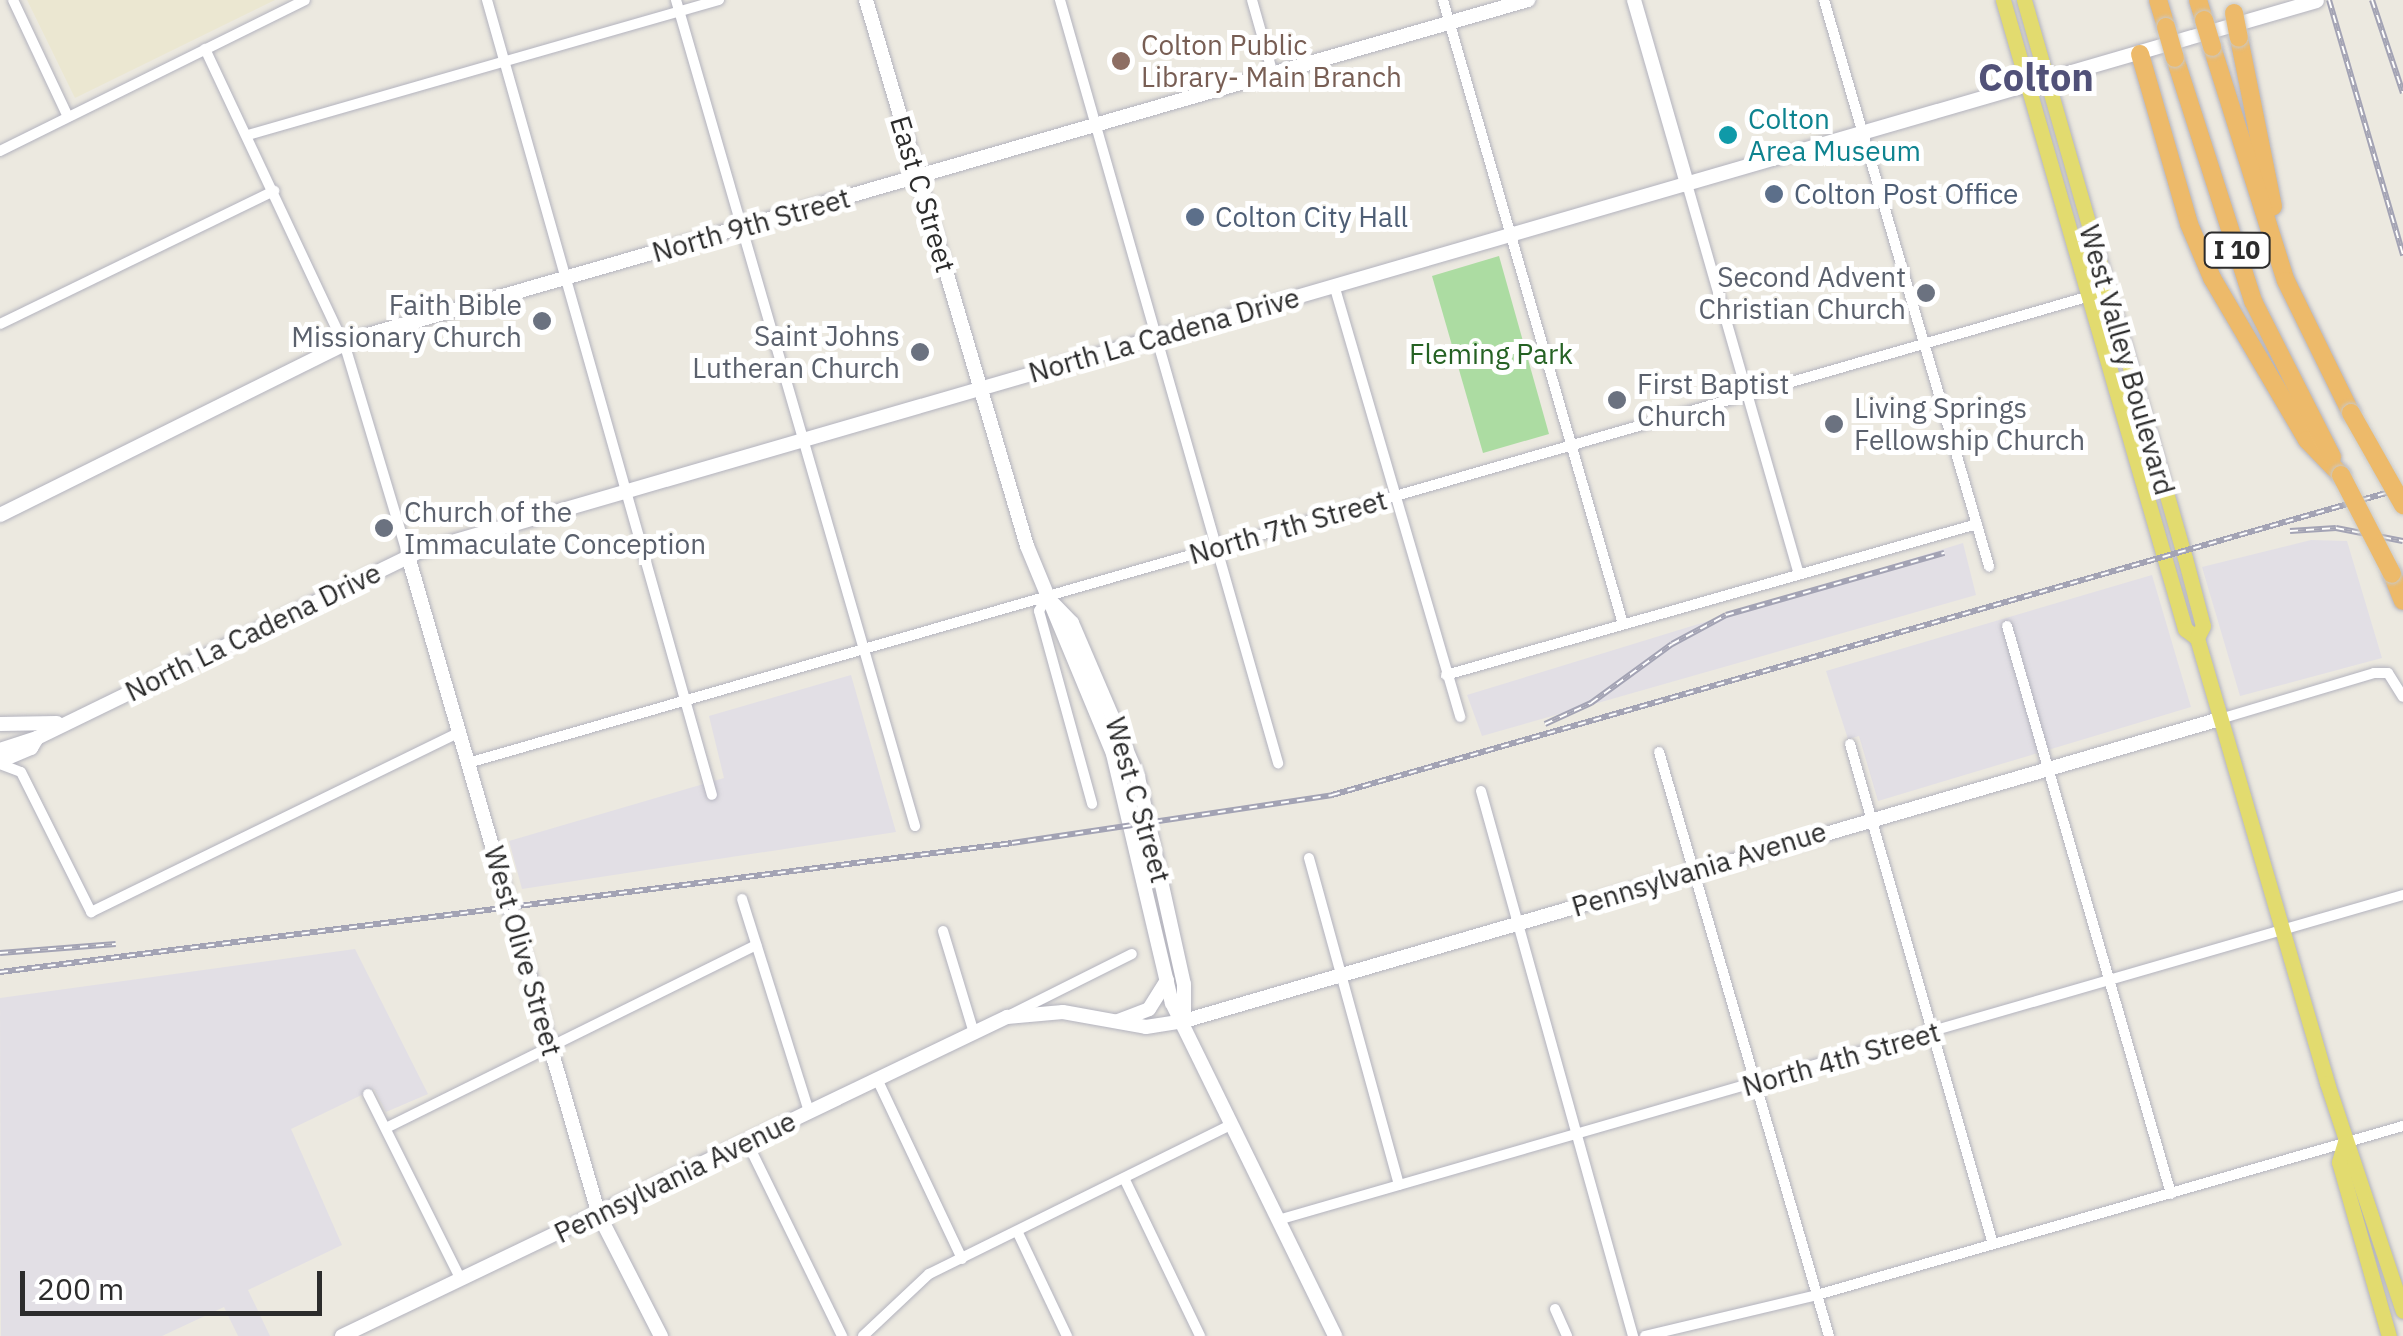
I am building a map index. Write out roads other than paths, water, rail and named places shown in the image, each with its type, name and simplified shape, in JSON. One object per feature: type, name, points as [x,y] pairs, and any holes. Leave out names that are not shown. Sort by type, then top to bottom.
[{"type":"highway","name":"I 10","points":[[2158,0],[2253,301],[2313,437],[2341,475],[2403,601]]},
{"type":"highway","name":"I 10","points":[[2198,0],[2286,281],[2351,412],[2403,505]]},
{"type":"highway","points":[[2232,6],[2286,281]]},
{"type":"highway","points":[[2140,54],[2204,260],[2244,342],[2313,437]]},
{"type":"main road","name":"West Valley Boulevard","points":[[2003,0],[2185,629],[2197,638],[2345,1142],[2355,1152],[2403,1312]]},
{"type":"main road","name":"West Valley Boulevard","points":[[2024,0],[2203,626],[2197,638]]},
{"type":"main road","points":[[2127,430],[2148,474],[2162,477]]},
{"type":"main road","name":"West Valley Boulevard","points":[[2345,1142],[2340,1162],[2389,1336]]},
{"type":"street","points":[[13,0],[68,117]]},
{"type":"street","points":[[0,150],[305,0]]},
{"type":"street","points":[[487,0],[712,795]]},
{"type":"street","points":[[248,135],[506,64],[678,6],[719,0]]},
{"type":"street","name":"East C Street","points":[[866,0],[980,388]]},
{"type":"street","points":[[1060,0],[1278,763]]},
{"type":"street","points":[[1252,0],[1273,74]]},
{"type":"street","points":[[1443,0],[1623,624]]},
{"type":"street","name":"North 9th Street","points":[[0,515],[346,346],[564,278],[1528,0]]},
{"type":"street","points":[[1634,0],[1798,574]]},
{"type":"street","points":[[1824,0],[1990,566]]},
{"type":"street","name":"North La Cadena Drive","points":[[0,762],[68,722],[408,556],[2317,1]]},
{"type":"street","points":[[678,6],[916,826]]},
{"type":"street","points":[[206,50],[346,346],[408,556]]},
{"type":"street","points":[[0,324],[274,191]]},
{"type":"street","points":[[1334,285],[1460,717]]},
{"type":"street","name":"North 7th Street","points":[[468,763],[2108,291]]},
{"type":"street","name":"West C Street","points":[[980,388],[1047,596],[1113,754],[1167,980],[1335,1336]]},
{"type":"street","points":[[1446,674],[1977,524]]},
{"type":"street","name":"West Olive Street","points":[[408,556],[599,1215],[659,1336]]},
{"type":"street","points":[[1047,596],[1038,611],[1092,804]]},
{"type":"street","name":"West C Street","points":[[1047,596],[1072,623],[1138,777],[1184,984],[1184,1021]]},
{"type":"street","points":[[2006,626],[2171,1194]]},
{"type":"street","name":"Pennsylvania Avenue","points":[[1007,1017],[1063,1012],[1146,1027],[1184,1021],[1872,818],[2388,673],[2403,697]]},
{"type":"street","points":[[0,724],[68,722]]},
{"type":"street","points":[[0,762],[20,772],[91,912],[460,732]]},
{"type":"street","points":[[20,772],[33,743]]},
{"type":"street","name":"North La Cadena Drive","points":[[0,750],[33,743]]},
{"type":"street","points":[[1850,744],[1993,1244]]},
{"type":"street","points":[[1659,752],[1828,1336]]},
{"type":"street","points":[[1481,791],[1632,1336]]},
{"type":"street","points":[[1309,858],[1338,976],[1399,1185]]},
{"type":"street","name":"North 4th Street","points":[[1278,1220],[2403,895]]},
{"type":"street","points":[[742,899],[810,1112]]},
{"type":"street","points":[[943,931],[974,1033]]},
{"type":"street","points":[[386,1128],[756,945]]},
{"type":"street","name":"Pennsylvania Avenue","points":[[342,1336],[1132,954]]},
{"type":"street","points":[[1117,1022],[1150,1009],[1167,980]]},
{"type":"street","points":[[876,1078],[962,1259]]},
{"type":"street","points":[[368,1094],[461,1280]]},
{"type":"street","points":[[863,1336],[929,1274],[1232,1124]]},
{"type":"street","points":[[1645,1336],[1817,1296],[2403,1126]]},
{"type":"street","points":[[746,1142],[842,1336]]},
{"type":"street","points":[[1125,1180],[1200,1336]]},
{"type":"street","points":[[1018,1233],[1067,1336]]},
{"type":"street","points":[[1555,1309],[1567,1336]]},
{"type":"railway","points":[[2329,0],[2403,255]]},
{"type":"railway","points":[[2372,0],[2403,93]]},
{"type":"railway","points":[[0,972],[1012,843],[1332,795],[2403,488]]},
{"type":"railway","points":[[2290,531],[2336,528],[2403,541]]},
{"type":"railway","points":[[1545,724],[1591,703],[1672,644],[1726,615],[1944,553]]},
{"type":"railway","points":[[0,953],[116,944]]},
{"type":"place","name":"Colton Public Library- Main Branch","points":[[1121,61]]},
{"type":"place","name":"Colton Area Museum","points":[[1728,135]]},
{"type":"place","name":"Colton Post Office","points":[[1774,194]]},
{"type":"place","name":"Colton City Hall","points":[[1195,217]]},
{"type":"place","name":"Second Advent Christian Church","points":[[1926,293]]},
{"type":"place","name":"Faith Bible Missionary Church","points":[[542,321]]},
{"type":"place","name":"Saint Johns Lutheran Church","points":[[920,352]]},
{"type":"place","name":"First Baptist Church","points":[[1617,400]]},
{"type":"place","name":"Living Springs Fellowship Church","points":[[1834,424]]},
{"type":"place","name":"Church of the Immaculate Conception","points":[[384,528]]},
{"type":"district","name":"Colton","points":[[2036,77]]},
{"type":"park label","name":"Fleming Park","points":[[1491,354]]}]
